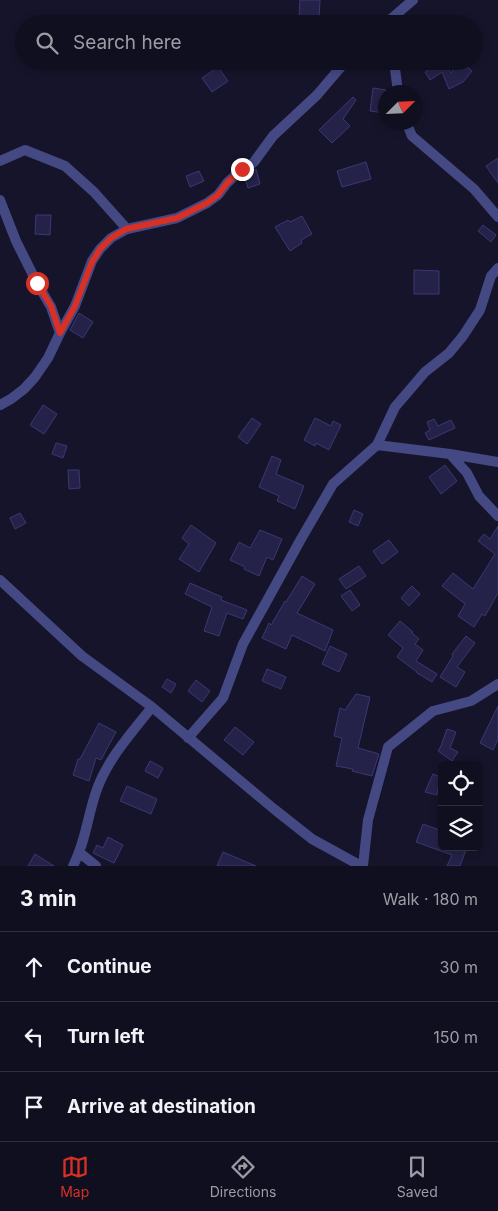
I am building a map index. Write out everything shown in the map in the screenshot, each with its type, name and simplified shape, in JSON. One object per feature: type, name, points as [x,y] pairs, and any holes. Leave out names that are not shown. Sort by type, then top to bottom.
[{"type":"street","points":[[396,15],[413,0]]},
{"type":"street","points":[[0,405],[24,389],[48,358],[75,306],[92,262],[100,249],[111,238],[126,229],[177,218],[207,203],[218,195],[227,183],[242,169],[254,162],[273,136],[317,95],[338,70]]},
{"type":"street","points":[[395,70],[397,85]]},
{"type":"street","points":[[409,130],[412,136],[474,188],[498,217]]},
{"type":"street","points":[[0,161],[25,150],[66,166],[94,192],[126,229]]},
{"type":"street","points":[[0,200],[16,241],[51,306],[60,333]]},
{"type":"street","points":[[188,738],[223,698],[243,644],[333,484],[378,445],[395,407],[425,372],[449,353],[463,336],[480,310],[491,276],[498,268]]},
{"type":"street","points":[[378,445],[498,462]]},
{"type":"street","points":[[450,454],[467,473],[479,496],[498,516]]},
{"type":"street","points":[[0,580],[82,656],[152,707],[274,809],[312,838],[362,866],[368,820],[388,747],[433,711],[471,701],[498,684]]},
{"type":"street","points":[[73,866],[80,853],[95,794],[107,766],[152,707]]},
{"type":"street","points":[[80,853],[96,866]]},
{"type":"building","points":[[300,0],[320,0],[319,15],[299,15]]},
{"type":"building","points":[[214,70],[220,70],[228,81],[212,92],[202,78]]},
{"type":"building","points":[[428,70],[449,70],[451,73],[453,70],[472,71],[463,82],[449,89],[442,72],[430,80],[425,72]]},
{"type":"building","points":[[373,88],[378,89],[378,112],[370,111]]},
{"type":"building","points":[[353,97],[356,100],[343,119],[350,126],[332,143],[319,130]]},
{"type":"building","points":[[498,158],[498,183],[486,166]]},
{"type":"building","points":[[366,162],[371,179],[342,187],[337,171]]},
{"type":"building","points":[[256,169],[260,184],[248,188],[244,176]]},
{"type":"building","points":[[199,171],[204,181],[190,187],[186,176]]},
{"type":"building","points":[[36,215],[51,215],[50,235],[35,234]]},
{"type":"building","points":[[302,216],[312,234],[301,240],[302,243],[290,251],[275,227],[288,220],[290,222]]},
{"type":"building","points":[[483,225],[496,235],[491,242],[478,231]]},
{"type":"building","points":[[414,270],[439,271],[439,294],[414,294]]},
{"type":"building","points":[[79,313],[93,322],[83,338],[70,330]]},
{"type":"building","points":[[43,405],[57,414],[44,434],[30,425]]},
{"type":"building","points":[[252,418],[261,424],[247,444],[238,437]]},
{"type":"building","points":[[315,418],[331,426],[333,421],[341,425],[329,450],[316,443],[315,446],[304,440]]},
{"type":"building","points":[[434,419],[438,426],[451,420],[455,428],[429,440],[425,433],[430,430],[427,422]]},
{"type":"building","points":[[56,443],[67,446],[63,458],[52,454]]},
{"type":"building","points":[[272,456],[281,460],[276,474],[304,486],[295,509],[277,501],[279,496],[259,487]]},
{"type":"building","points":[[445,465],[457,481],[441,494],[429,477]]},
{"type":"building","points":[[68,470],[79,470],[80,488],[69,489]]},
{"type":"building","points":[[354,510],[363,514],[358,526],[349,522]]},
{"type":"building","points":[[20,513],[26,523],[15,529],[10,518]]},
{"type":"building","points":[[191,525],[216,543],[199,572],[179,559],[189,544],[182,538]]},
{"type":"building","points":[[498,526],[498,593],[485,616],[482,614],[474,627],[458,616],[465,604],[442,586],[453,573],[473,589],[495,554],[478,541],[484,534],[490,539]]},
{"type":"building","points":[[260,530],[282,539],[273,560],[267,557],[259,576],[230,560],[239,542],[250,548]]},
{"type":"building","points":[[389,540],[398,552],[382,564],[373,551]]},
{"type":"building","points":[[359,566],[366,576],[346,589],[339,579]]},
{"type":"building","points":[[302,576],[315,584],[297,613],[333,630],[325,651],[292,635],[286,649],[262,638],[269,623],[271,625]]},
{"type":"building","points":[[190,583],[222,597],[221,600],[247,610],[243,619],[227,613],[219,636],[204,631],[212,607],[185,594]]},
{"type":"building","points":[[412,586],[420,594],[409,606],[401,598]]},
{"type":"building","points":[[350,590],[360,605],[352,611],[341,596]]},
{"type":"building","points":[[400,621],[419,639],[415,644],[423,650],[416,661],[437,674],[432,682],[397,657],[403,648],[388,635]]},
{"type":"building","points":[[466,636],[475,643],[457,667],[465,672],[456,687],[440,677],[453,656],[452,654]]},
{"type":"building","points":[[330,646],[347,654],[339,672],[322,664]]},
{"type":"building","points":[[267,669],[286,677],[281,689],[262,681]]},
{"type":"building","points":[[167,679],[176,684],[171,693],[162,687]]},
{"type":"building","points":[[196,680],[210,691],[202,702],[188,691]]},
{"type":"building","points":[[356,694],[370,697],[358,748],[379,754],[372,776],[352,771],[353,769],[336,766],[342,738],[334,736],[340,708],[345,710]]},
{"type":"building","points":[[498,706],[498,739],[493,750],[480,743]]},
{"type":"building","points":[[99,723],[116,732],[101,760],[96,758],[89,781],[73,775],[78,759],[80,759]]},
{"type":"building","points":[[235,727],[254,742],[243,755],[224,740]]},
{"type":"building","points":[[447,729],[456,732],[450,748],[458,752],[452,761],[438,751]]},
{"type":"building","points":[[150,761],[163,768],[158,778],[145,771]]},
{"type":"building","points":[[433,774],[438,776],[437,795],[425,792]]},
{"type":"building","points":[[127,786],[157,799],[151,814],[120,801]]},
{"type":"building","points":[[423,824],[438,830],[438,850],[416,842]]},
{"type":"building","points":[[108,837],[123,845],[114,863],[93,853],[97,845],[103,848]]},
{"type":"building","points":[[441,851],[466,851],[460,866],[447,866],[452,855]]},
{"type":"building","points":[[223,852],[256,866],[217,866]]},
{"type":"building","points":[[35,854],[54,866],[28,866]]},
{"type":"route","points":[[37,283],[51,306],[60,333],[75,306],[92,262],[100,249],[111,238],[126,229],[177,218],[207,203],[218,195],[227,183],[242,169]]}]
